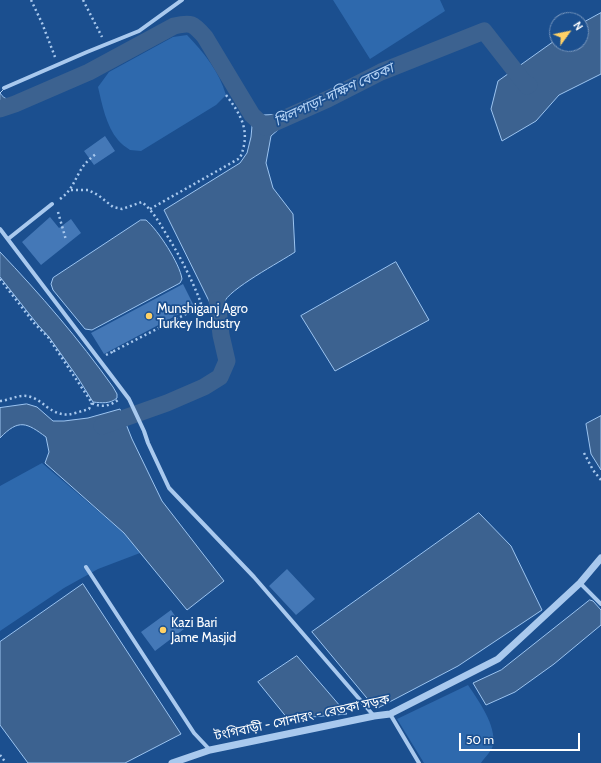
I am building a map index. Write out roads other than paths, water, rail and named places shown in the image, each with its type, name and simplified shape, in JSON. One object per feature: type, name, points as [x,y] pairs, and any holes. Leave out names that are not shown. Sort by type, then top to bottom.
[{"type":"street","points":[[4,88],[139,31],[182,0]]},
{"type":"street","points":[[8,239],[52,204]]},
{"type":"street","points":[[0,229],[129,399],[169,488],[254,577],[374,716]]},
{"type":"street","name":"টংগিবাড়ী - সোনারং - বেতকা সড়ক","points":[[172,763],[210,750],[390,714],[498,660],[580,583],[601,558]]},
{"type":"street","points":[[86,567],[194,733],[210,750]]},
{"type":"street","points":[[580,583],[601,604]]},
{"type":"street","points":[[390,714],[420,763]]},
{"type":"waterway","name":"খিলপাড়া-দক্ষিণ বেতকা","points":[[0,109],[89,72],[174,26],[184,24],[194,26],[205,37],[252,115],[265,127],[328,99],[381,72],[484,31],[527,86],[529,85]]},
{"type":"waterway","points":[[102,426],[167,403],[204,387],[220,377],[227,361],[221,335],[217,300]]},
{"type":"place","name":"Munshiganj Agro Turkey Industry","points":[[149,316]]},
{"type":"place","name":"Kazi Bari Jame Masjid","points":[[163,630]]}]
